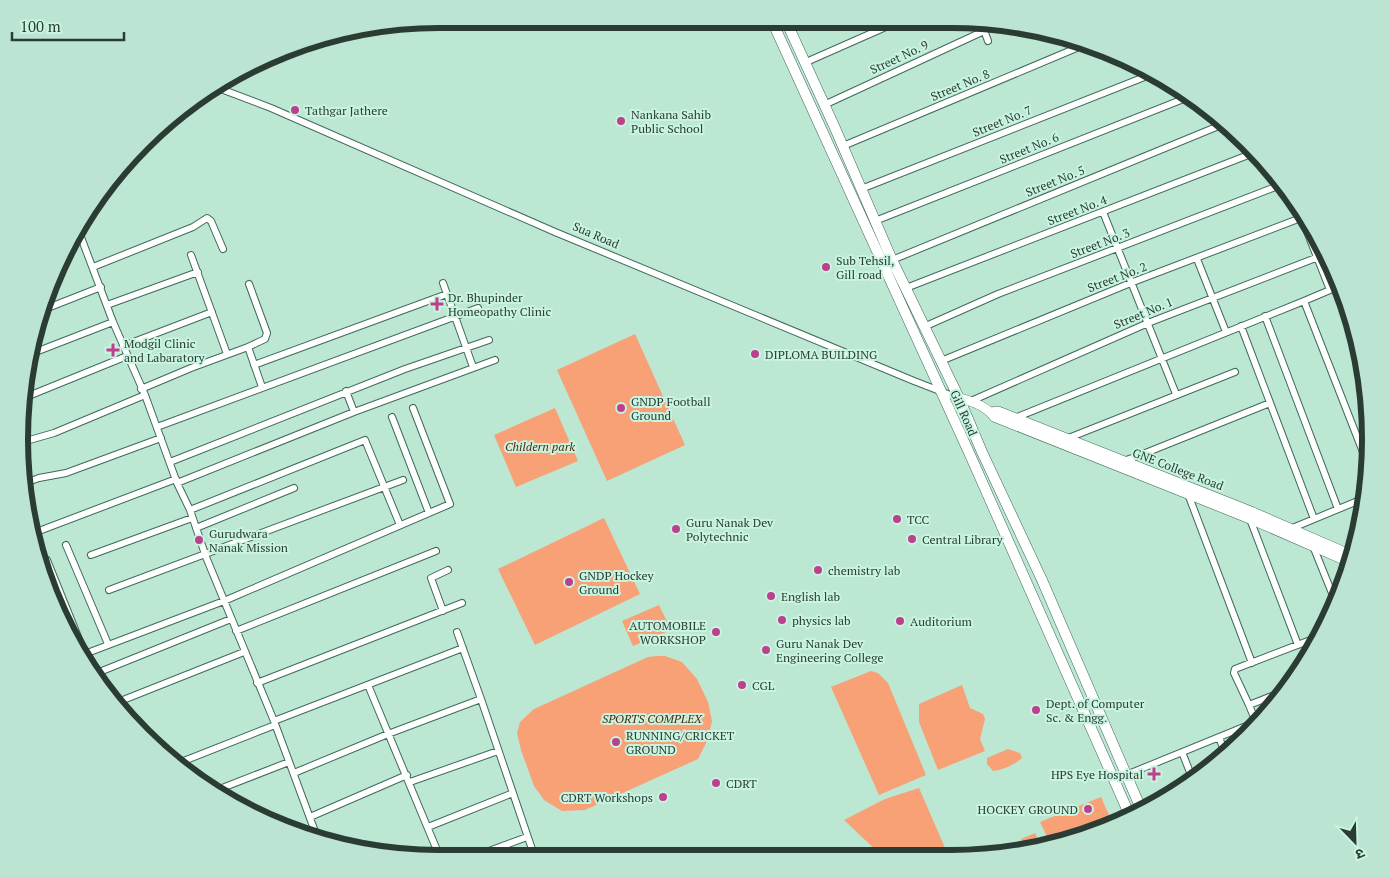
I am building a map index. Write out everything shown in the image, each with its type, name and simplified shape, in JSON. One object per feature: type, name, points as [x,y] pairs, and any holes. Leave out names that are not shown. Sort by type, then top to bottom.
[{"type":"main road","name":"Gill Road","points":[[775,28],[1127,810]]},
{"type":"main road","name":"Gill Road","points":[[790,28],[892,260],[960,398],[982,452],[1046,589],[1139,804]]},
{"type":"street","points":[[804,63],[883,28]]},
{"type":"street","points":[[984,31],[988,41]]},
{"type":"street","name":"Street No. 9","points":[[824,104],[984,31]]},
{"type":"street","name":"Street No. 8","points":[[843,146],[1078,47]]},
{"type":"street","name":"Street No. 7","points":[[861,189],[1145,77]]},
{"type":"street","name":"Sua Road","points":[[222,90],[271,108],[554,232],[940,391],[971,401]]},
{"type":"street","name":"Street No. 6","points":[[875,221],[1183,99]]},
{"type":"street","name":"Street No. 5","points":[[892,260],[1219,126]]},
{"type":"street","name":"Street No. 4","points":[[906,288],[1249,155]]},
{"type":"street","name":"Street No. 3","points":[[926,326],[998,294],[1277,186]]},
{"type":"street","points":[[1103,212],[1176,394]]},
{"type":"street","points":[[93,267],[193,227],[207,218],[211,221],[223,249]]},
{"type":"street","name":"Street No. 2","points":[[941,361],[1132,282],[1299,219]]},
{"type":"street","points":[[81,237],[113,322],[157,427],[176,481],[190,510],[205,555],[294,773],[315,830]]},
{"type":"street","points":[[1312,243],[1330,290]]},
{"type":"street","points":[[191,255],[227,354]]},
{"type":"street","name":"Street No. 1","points":[[971,401],[1148,323],[1317,257]]},
{"type":"street","points":[[1197,259],[1226,332]]},
{"type":"street","points":[[107,305],[198,272]]},
{"type":"street","points":[[443,283],[473,367]]},
{"type":"street","points":[[28,440],[54,433],[267,336],[249,284]]},
{"type":"street","points":[[49,308],[101,287]]},
{"type":"street","points":[[1015,418],[1334,289]]},
{"type":"street","points":[[254,365],[447,294]]},
{"type":"street","points":[[1304,301],[1362,450]]},
{"type":"street","points":[[157,427],[478,308]]},
{"type":"street","points":[[123,346],[212,312]]},
{"type":"street","points":[[1265,316],[1338,509]]},
{"type":"street","points":[[37,352],[113,322]]},
{"type":"street","points":[[1241,326],[1314,519]]},
{"type":"street","points":[[170,462],[346,391],[489,340]]},
{"type":"street","points":[[248,346],[262,387]]},
{"type":"street","points":[[30,395],[127,356]]},
{"type":"street","points":[[38,531],[495,360]]},
{"type":"street","points":[[1066,438],[1234,372]]},
{"type":"street","points":[[346,391],[354,412]]},
{"type":"street","name":"GNE College Road","points":[[971,401],[991,412],[994,417],[1250,519],[1344,560]]},
{"type":"street","points":[[1123,461],[1270,403]]},
{"type":"street","points":[[88,652],[224,602],[450,504],[413,408]]},
{"type":"street","name":"GNE College Road","points":[[991,412],[998,411],[1253,512],[1346,553]]},
{"type":"street","points":[[392,417],[429,513]]},
{"type":"street","points":[[30,481],[66,473],[161,438]]},
{"type":"street","points":[[190,510],[366,440],[400,525]]},
{"type":"street","points":[[109,590],[403,480]]},
{"type":"street","points":[[196,528],[294,488]]},
{"type":"street","points":[[1188,494],[1252,663]]},
{"type":"street","points":[[1290,529],[1358,501]]},
{"type":"street","points":[[91,555],[192,518]]},
{"type":"street","points":[[1250,519],[1298,645]]},
{"type":"street","points":[[66,545],[108,644]]},
{"type":"street","points":[[1313,546],[1332,593]]},
{"type":"street","points":[[236,631],[436,551]]},
{"type":"street","points":[[47,560],[70,620]]},
{"type":"street","points":[[442,611],[431,578],[448,570]]},
{"type":"street","points":[[257,683],[462,603]]},
{"type":"street","points":[[100,672],[231,619]]},
{"type":"street","points":[[457,632],[532,850]]},
{"type":"street","points":[[1254,716],[1234,671],[1309,641]]},
{"type":"street","points":[[183,761],[463,648]]},
{"type":"street","points":[[122,701],[244,652]]},
{"type":"street","points":[[368,685],[437,850]]},
{"type":"street","points":[[1249,705],[1272,696]]},
{"type":"street","points":[[294,773],[388,734],[481,699]]},
{"type":"street","points":[[1126,775],[1243,728]]},
{"type":"street","points":[[1219,737],[1223,747]]},
{"type":"street","points":[[410,782],[498,751]]},
{"type":"street","points":[[1182,752],[1190,773]]},
{"type":"street","points":[[222,788],[289,762]]},
{"type":"street","points":[[310,817],[406,775]]},
{"type":"street","points":[[428,827],[513,793]]},
{"type":"street","points":[[492,850],[527,837]]},
{"type":"green space","name":"GNDP Football Ground","points":[[635,334],[685,445],[607,481],[557,370]]},
{"type":"green space","name":"Childern park","points":[[555,408],[578,461],[516,487],[494,435]]},
{"type":"green space","name":"GNDP Hockey Ground","points":[[604,518],[640,594],[535,645],[498,569]]},
{"type":"green space","points":[[659,605],[671,630],[633,646],[622,621]]},
{"type":"green space","name":"SPORTS COMPLEX","points":[[665,656],[682,662],[697,679],[708,702],[712,721],[708,739],[698,759],[585,810],[562,811],[544,800],[534,786],[521,750],[517,733],[520,722],[534,709],[648,657]]},
{"type":"green space","points":[[871,671],[878,673],[888,683],[926,775],[879,795],[831,687]]},
{"type":"green space","points":[[962,685],[970,708],[983,714],[985,719],[980,739],[985,751],[938,770],[919,722],[919,704]]},
{"type":"green space","points":[[1008,749],[1020,753],[1022,758],[1008,767],[993,771],[987,764],[987,758]]},
{"type":"green space","points":[[919,788],[946,850],[876,850],[844,820],[885,799]]},
{"type":"green space","name":"HOCKEY GROUND","points":[[1101,797],[1110,817],[1084,828],[1048,838],[1040,822]]},
{"type":"green space","points":[[1035,833],[1039,840],[1023,843],[1021,839]]},
{"type":"place","name":"Tathgar Jathere","points":[[295,110]]},
{"type":"place","name":"Nankana Sahib Public School","points":[[621,121]]},
{"type":"place","name":"Sub Tehsil, Gill road","points":[[826,267]]},
{"type":"place","name":"Dr. Bhupinder Homeopathy Clinic","points":[[437,304]]},
{"type":"place","name":"Modgil Clinic and Labaratory","points":[[113,350]]},
{"type":"place","name":"DIPLOMA BUILDING","points":[[755,354]]},
{"type":"place","name":"GNDP Football Ground","points":[[621,408]]},
{"type":"place","name":"TCC","points":[[897,519]]},
{"type":"place","name":"Guru Nanak Dev Polytechnic","points":[[676,529]]},
{"type":"place","name":"Central Library","points":[[912,539]]},
{"type":"place","name":"Gurudwara Nanak Mission","points":[[199,540]]},
{"type":"place","name":"chemistry lab","points":[[818,570]]},
{"type":"place","name":"GNDP Hockey Ground","points":[[569,582]]},
{"type":"place","name":"English lab","points":[[771,596]]},
{"type":"place","name":"physics lab","points":[[782,620]]},
{"type":"place","name":"Auditorium","points":[[900,621]]},
{"type":"place","name":"AUTOMOBILE WORKSHOP","points":[[716,632]]},
{"type":"place","name":"Guru Nanak Dev Engineering College","points":[[766,650]]},
{"type":"place","name":"CGL","points":[[742,685]]},
{"type":"place","name":"Dept. of Computer Sc. & Engg.","points":[[1036,710]]},
{"type":"place","name":"RUNNING/CRICKET GROUND","points":[[616,742]]},
{"type":"place","name":"HPS Eye Hospital","points":[[1154,774]]},
{"type":"place","name":"CDRT","points":[[716,783]]},
{"type":"place","name":"CDRT Workshops","points":[[663,797]]},
{"type":"place","name":"HOCKEY GROUND","points":[[1088,809]]}]
